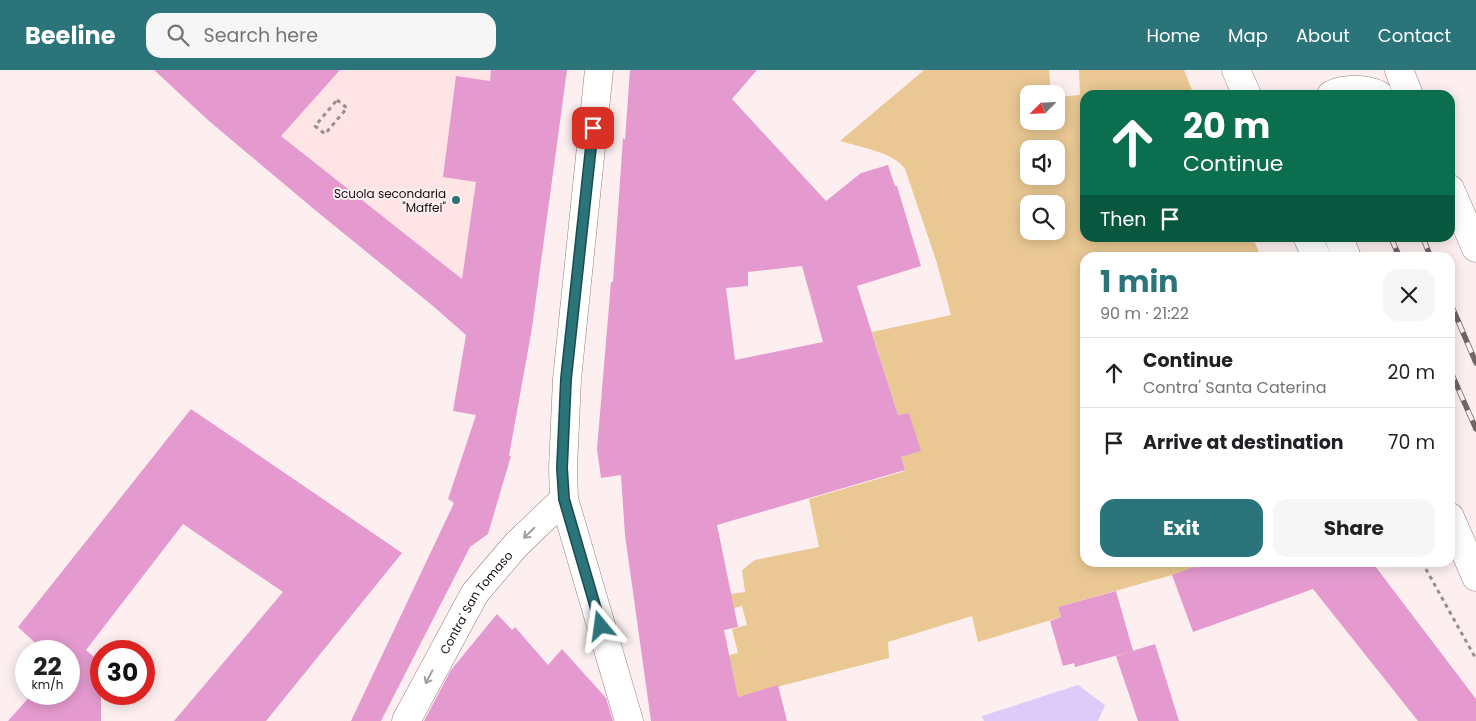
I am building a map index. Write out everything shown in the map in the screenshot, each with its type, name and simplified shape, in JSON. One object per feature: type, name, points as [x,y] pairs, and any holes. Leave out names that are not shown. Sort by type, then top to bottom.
[{"type":"street","points":[[600,70],[566,379],[562,468],[564,499],[629,721]]},
{"type":"street","points":[[1236,70],[1245,90]]},
{"type":"street","points":[[1399,70],[1407,90]]},
{"type":"street","points":[[1455,200],[1476,248]]},
{"type":"street","name":"Contra' San Tomaso","points":[[406,721],[475,592],[516,545],[564,499]]},
{"type":"street","points":[[1455,528],[1476,576]]},
{"type":"path","points":[[337,100],[348,108],[325,134],[315,126],[337,100]]},
{"type":"path","points":[[1425,567],[1476,658]]},
{"type":"shaded area","name":"Scuola secondaria \"Maffei\"","points":[[204,70],[567,70],[466,282],[259,119]]},
{"type":"shaded area","points":[[924,70],[1049,70],[1050,85],[1020,85],[1020,130],[1065,130],[1065,96],[1080,95],[1080,242],[1255,242],[1259,252],[1080,252],[1080,567],[1196,567],[1058,607],[1061,617],[978,642],[972,616],[888,642],[889,658],[738,697],[729,655],[738,653],[732,629],[747,625],[742,606],[734,608],[731,594],[745,592],[742,570],[755,560],[819,547],[809,499],[905,471],[901,457],[920,451],[909,413],[898,415],[872,332],[951,315],[936,260],[905,169],[900,163],[885,154],[840,141]]},
{"type":"shaded area","points":[[1079,70],[1184,70],[1192,90],[1080,90],[1080,95]]},
{"type":"shaded area","points":[[1078,685],[1105,705],[1098,721],[984,721],[982,716]]},
{"type":"building","points":[[154,70],[340,70],[281,136],[462,279],[476,182],[443,177],[456,76],[490,81],[491,70],[567,70],[532,328],[509,456],[511,456],[488,534],[470,547],[381,721],[351,721],[454,503],[448,499],[476,415],[453,411],[466,335],[209,121]]},
{"type":"building","points":[[630,70],[757,70],[732,99],[826,201],[861,173],[888,165],[895,186],[897,186],[921,266],[857,286],[898,415],[909,413],[921,451],[901,457],[905,470],[717,525],[738,627],[724,630],[738,697],[778,685],[787,721],[651,721],[625,535],[621,475],[601,478],[597,449],[611,282],[613,282],[623,138],[625,140]],"holes":[[[802,266],[823,342],[735,360],[726,288],[748,286],[748,272]]]},
{"type":"building","points":[[191,409],[402,553],[266,721],[174,721],[283,592],[183,524],[94,640],[90,640],[90,645],[86,650],[90,653],[90,705],[101,705],[101,721],[8,721],[22,705],[80,705],[80,640],[32,640],[18,627]]},
{"type":"building","points":[[1194,567],[1376,567],[1476,699],[1476,721],[1418,721],[1313,589],[1193,632],[1172,575]]},
{"type":"building","points":[[1116,591],[1133,651],[1075,667],[1074,663],[1063,666],[1050,621],[1061,617],[1058,607]]},
{"type":"building","points":[[497,614],[512,630],[515,627],[548,665],[562,649],[606,698],[613,721],[424,721],[451,670]]},
{"type":"building","points":[[1155,644],[1179,721],[1138,721],[1116,656]]},
{"type":"railway","points":[[1393,242],[1397,252]]},
{"type":"railway","points":[[1425,242],[1429,252]]},
{"type":"railway","points":[[1455,314],[1476,363]]},
{"type":"railway","points":[[1455,381],[1476,429]]},
{"type":"place","name":"Scuola secondaria \"Maffei\"","points":[[456,200]]},
{"type":"route","points":[[593,128],[566,379],[562,468],[564,499],[601,626]]}]
